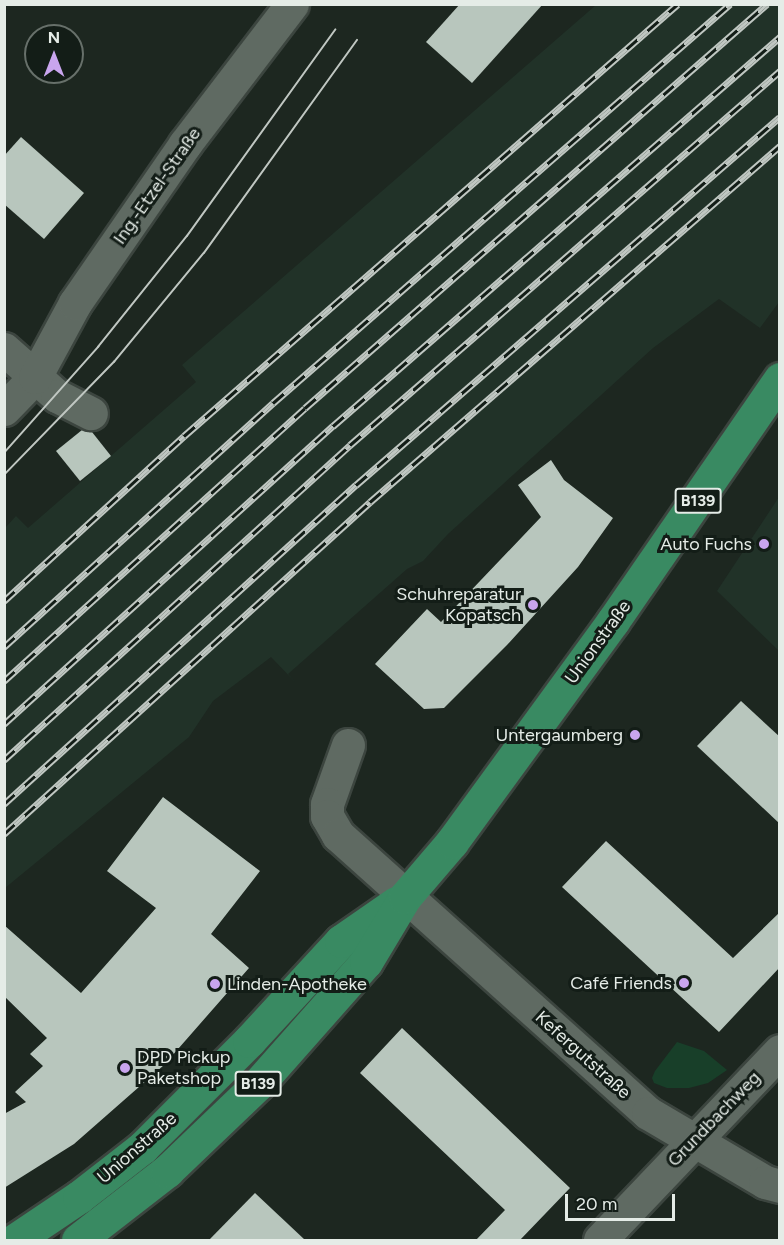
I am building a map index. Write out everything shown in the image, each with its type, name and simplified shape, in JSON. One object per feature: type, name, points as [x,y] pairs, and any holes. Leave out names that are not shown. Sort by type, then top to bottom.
[{"type":"main road","name":"Unionstraße","points":[[78,1240],[167,1171],[258,1084],[366,962],[405,897],[452,842],[613,621],[780,379]]},
{"type":"main road","name":"Unionstraße","points":[[15,1240],[79,1197],[143,1147],[249,1041],[341,941],[405,897]]},
{"type":"street","name":"Ing.-Etzel-Straße","points":[[4,409],[35,377],[75,303],[185,144],[292,4]]},
{"type":"street","points":[[4,349],[57,396],[91,413]]},
{"type":"street","points":[[348,745],[331,786],[327,816],[338,835],[405,897]]},
{"type":"street","name":"Kefergutstraße","points":[[405,897],[648,1113],[765,1182],[780,1186]]},
{"type":"street","name":"Grundbachweg","points":[[600,1240],[780,1051]]},
{"type":"shaded area","points":[[596,5],[779,5],[779,302],[760,328],[719,299],[653,348],[448,534],[423,561],[407,569],[288,674],[296,683],[271,657],[213,701],[189,737],[5,888],[5,528],[16,516],[28,528],[196,382],[182,365]]},
{"type":"shaded area","name":"Auto Fuchs","points":[[779,497],[779,651],[717,591]]},
{"type":"green space","points":[[677,1042],[704,1051],[727,1070],[708,1083],[689,1088],[667,1088],[654,1083],[652,1078],[655,1071]]},
{"type":"building","points":[[460,4],[543,4],[472,83],[426,42]]},
{"type":"building","points":[[21,137],[84,193],[44,239],[4,204],[4,156]]},
{"type":"building","points":[[82,430],[92,432],[111,456],[80,481],[56,451]]},
{"type":"building","points":[[551,460],[564,480],[613,518],[578,567],[507,645],[444,708],[424,709],[375,664],[427,609],[441,622],[541,517],[518,485]]},
{"type":"building","points":[[741,701],[780,737],[780,824],[697,746]]},
{"type":"building","points":[[163,797],[260,871],[211,934],[249,968],[164,1065],[74,1144],[4,1188],[4,1114],[26,1102],[15,1092],[43,1066],[30,1054],[47,1038],[4,996],[4,925],[81,993],[156,908],[107,871]]},
{"type":"building","points":[[606,841],[733,958],[780,912],[780,967],[719,1032],[562,887]]},
{"type":"building","points":[[402,1028],[570,1188],[520,1240],[476,1240],[505,1210],[360,1073]]},
{"type":"building","points":[[255,1193],[305,1240],[209,1240]]},
{"type":"tram line","points":[[4,453],[98,347],[187,236],[335,30]]},
{"type":"tram line","points":[[4,475],[114,362],[204,253],[357,40]]},
{"type":"railway","points":[[4,601],[184,436],[678,4]]},
{"type":"railway","points":[[4,647],[273,403],[730,4]]},
{"type":"railway","points":[[4,681],[305,408],[767,4]]},
{"type":"railway","points":[[4,724],[333,426],[780,37]]},
{"type":"railway","points":[[4,760],[350,445],[780,71]]},
{"type":"railway","points":[[4,804],[356,485],[780,117]]},
{"type":"railway","points":[[4,834],[370,502],[780,146]]},
{"type":"place","name":"Auto Fuchs","points":[[764,544]]},
{"type":"place","name":"Schuhreparatur Kopatsch","points":[[533,605]]},
{"type":"place","name":"Untergaumberg","points":[[635,735]]},
{"type":"place","name":"Café Friends","points":[[684,983]]},
{"type":"place","name":"Linden-Apotheke","points":[[215,984]]},
{"type":"place","name":"DPD Pickup Paketshop","points":[[125,1068]]}]
